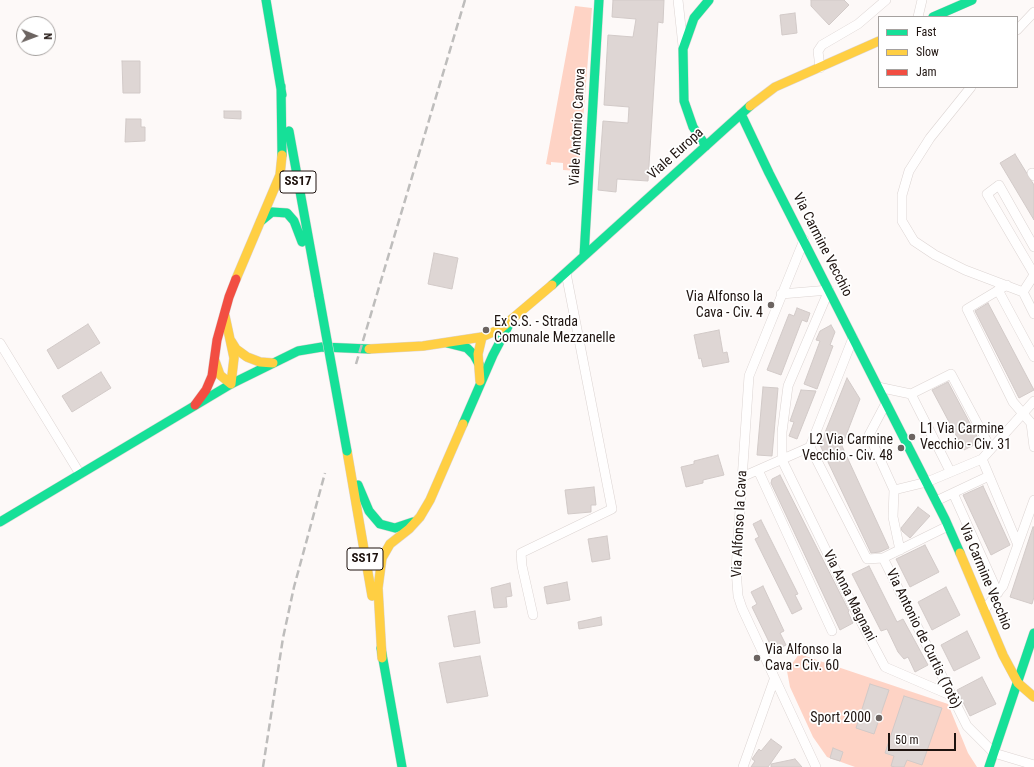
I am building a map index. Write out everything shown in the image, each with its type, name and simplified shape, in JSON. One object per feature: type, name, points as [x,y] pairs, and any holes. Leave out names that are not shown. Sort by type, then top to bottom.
[{"type":"street","name":"SS17","points":[[266,0],[402,767]]},
{"type":"street","name":"Viale Antonio Canova","points":[[584,256],[599,0]]},
{"type":"street","points":[[678,0],[683,49],[684,101],[693,127],[706,146]]},
{"type":"street","points":[[683,49],[694,18],[709,0]]},
{"type":"street","points":[[820,68],[818,51],[822,44],[858,24],[886,0]]},
{"type":"street","points":[[918,16],[922,0]]},
{"type":"street","points":[[935,16],[972,0]]},
{"type":"street","points":[[1018,29],[1034,12]]},
{"type":"street","name":"Viale Europa","points":[[447,343],[482,337],[500,329],[566,273],[741,114],[775,87],[878,41]]},
{"type":"street","points":[[195,405],[208,387],[215,361],[217,340],[234,282],[277,186],[281,169],[281,86]]},
{"type":"street","points":[[970,88],[930,138],[909,171],[902,195],[902,221],[914,241],[935,255],[965,270],[1023,292],[1034,314]]},
{"type":"street","name":"Via Carmine Vecchio","points":[[741,114],[927,482],[948,526],[1003,655],[1018,683]]},
{"type":"street","points":[[1023,292],[1034,275],[987,194],[999,185],[1034,247]]},
{"type":"street","points":[[259,225],[272,212],[284,211],[291,216],[315,278]]},
{"type":"street","name":"Via Alfonso la Cava","points":[[804,240],[749,376],[736,569],[738,596],[742,608],[774,680],[816,767]]},
{"type":"street","points":[[533,615],[522,566],[521,553],[612,509],[566,273]]},
{"type":"street","points":[[1007,285],[966,308],[1013,402],[1031,423],[1034,446]]},
{"type":"street","points":[[782,294],[829,290],[788,386],[782,432],[782,460]]},
{"type":"street","points":[[998,290],[1034,357]]},
{"type":"street","points":[[225,312],[234,365],[231,384]]},
{"type":"street","points":[[382,658],[378,588],[380,561],[390,544],[415,522],[430,500],[462,430],[489,363],[512,319]]},
{"type":"street","points":[[482,337],[488,348],[489,363]]},
{"type":"street","points":[[479,386],[479,349],[482,337]]},
{"type":"street","points":[[230,338],[236,349],[247,357],[260,362],[273,363]]},
{"type":"street","points":[[742,477],[810,447],[853,338]]},
{"type":"street","points":[[0,343],[80,474]]},
{"type":"street","points":[[0,522],[231,384],[298,351],[313,348],[381,349],[447,343],[467,348],[475,356],[479,365]]},
{"type":"street","points":[[215,361],[220,375],[231,384]]},
{"type":"street","points":[[878,387],[911,394],[951,374],[991,449]]},
{"type":"street","points":[[911,394],[950,471]]},
{"type":"street","points":[[894,490],[927,482],[950,471],[982,459],[1034,401]]},
{"type":"street","points":[[886,403],[869,435],[894,490],[893,517],[900,550]]},
{"type":"street","name":"Via Antonio de Curtis (Totò)","points":[[810,447],[867,559],[883,558],[950,695],[967,726],[994,753]]},
{"type":"street","points":[[982,459],[1018,545]]},
{"type":"street","name":"Via Anna Magnani","points":[[782,460],[859,618],[885,667],[950,695]]},
{"type":"street","points":[[348,461],[367,506],[376,520],[384,526],[391,527],[400,527],[415,522]]},
{"type":"street","name":"Via Alfonso la Cava","points":[[758,470],[832,631]]},
{"type":"street","points":[[936,501],[989,476]]},
{"type":"street","name":"Via Carmine Vecchio","points":[[953,493],[998,593]]},
{"type":"street","points":[[984,610],[1003,586],[1034,500]]},
{"type":"street","points":[[883,558],[948,526]]},
{"type":"street","points":[[989,767],[1034,633]]},
{"type":"street","points":[[743,767],[774,680]]},
{"type":"street","points":[[1018,683],[1034,697]]},
{"type":"street","points":[[994,753],[1034,765]]},
{"type":"shaded area","points":[[575,6],[592,8],[579,171],[563,170],[563,163],[551,162],[551,165],[546,164]]},
{"type":"shaded area","name":"Sport 2000","points":[[799,654],[948,704],[968,753],[977,767],[855,767],[827,757],[813,737],[790,687],[787,671]]},
{"type":"building","points":[[613,0],[664,0],[663,23],[658,22],[648,181],[617,179],[616,192],[598,190],[603,121],[628,123],[629,107],[604,105],[608,35],[633,37],[636,19],[612,17]]},
{"type":"building","points":[[811,0],[844,0],[849,5],[829,25],[811,6]]},
{"type":"building","points":[[795,13],[797,33],[782,35],[780,15]]},
{"type":"building","points":[[122,61],[140,61],[140,93],[123,93]]},
{"type":"building","points":[[224,111],[241,111],[241,119],[224,118]]},
{"type":"building","points":[[126,119],[141,119],[141,127],[145,127],[145,141],[125,142]]},
{"type":"building","points":[[1015,154],[1034,185],[1034,220],[1000,163]]},
{"type":"building","points":[[434,253],[458,258],[452,289],[428,284]]},
{"type":"building","points":[[988,303],[1034,390],[1019,398],[975,311]]},
{"type":"building","points":[[797,308],[810,313],[807,322],[802,320],[781,375],[767,370],[789,314],[794,316]]},
{"type":"building","points":[[88,324],[100,343],[58,369],[47,350]]},
{"type":"building","points":[[831,325],[835,332],[830,345],[833,346],[817,389],[804,384],[820,341],[816,340],[820,331]]},
{"type":"building","points":[[719,330],[723,353],[727,352],[729,362],[703,367],[701,358],[699,359],[694,335]]},
{"type":"building","points":[[101,372],[111,388],[72,412],[62,396]]},
{"type":"building","points":[[847,378],[860,399],[842,446],[889,548],[880,552],[871,553],[820,445]]},
{"type":"building","points":[[948,382],[980,442],[964,450],[932,390]]},
{"type":"building","points":[[763,387],[778,388],[772,456],[757,455]]},
{"type":"building","points":[[801,390],[816,391],[797,439],[789,436],[794,422],[790,421]]},
{"type":"building","points":[[718,455],[724,475],[703,480],[703,483],[686,487],[681,467],[694,464],[694,461]]},
{"type":"building","points":[[780,475],[849,611],[848,612],[853,623],[840,630],[771,483],[772,479]]},
{"type":"building","points":[[983,486],[1010,545],[991,555],[963,495]]},
{"type":"building","points":[[594,487],[596,505],[591,505],[591,512],[568,514],[565,490]]},
{"type":"building","points":[[918,507],[930,516],[910,538],[902,531],[901,528]]},
{"type":"building","points":[[761,520],[798,594],[795,595],[802,609],[792,614],[755,539],[759,537],[753,524]]},
{"type":"building","points":[[1033,527],[1034,597],[1032,604],[1010,597]]},
{"type":"building","points":[[607,536],[610,559],[592,562],[588,539]]},
{"type":"building","points":[[925,545],[939,572],[910,587],[896,559]]},
{"type":"building","points":[[869,566],[897,622],[903,619],[928,665],[915,672],[908,657],[904,659],[898,652],[887,629],[881,631],[852,574]]},
{"type":"building","points":[[567,582],[570,600],[547,604],[544,587]]},
{"type":"building","points":[[510,583],[512,596],[506,597],[507,607],[494,608],[491,588]]},
{"type":"building","points":[[763,586],[784,631],[780,633],[786,645],[776,650],[773,645],[771,646],[752,607],[757,604],[751,592]]},
{"type":"building","points":[[946,587],[960,615],[932,630],[918,602]]},
{"type":"building","points":[[475,611],[480,643],[454,647],[448,616]]},
{"type":"building","points":[[601,617],[602,625],[579,629],[578,622]]},
{"type":"building","points":[[967,631],[980,658],[954,671],[941,645]]},
{"type":"building","points":[[480,656],[488,696],[447,703],[439,663]]},
{"type":"building","points":[[982,677],[996,704],[970,716],[957,690]]},
{"type":"building","points":[[870,684],[889,690],[874,734],[856,728]]},
{"type":"building","points":[[904,696],[942,708],[922,765],[907,760],[904,767],[895,767],[891,766],[894,756],[885,753]]},
{"type":"building","points":[[771,739],[782,747],[768,767],[751,767],[755,761],[752,759],[759,749],[761,751]]},
{"type":"building","points":[[833,748],[843,752],[840,761],[830,758]]},
{"type":"building","points":[[795,759],[802,767],[771,767],[771,764]]},
{"type":"railway","points":[[356,364],[465,0]]},
{"type":"railway","points":[[263,767],[283,638],[294,587],[325,473]]},
{"type":"traffic: fast","points":[[266,0],[282,95]]},
{"type":"traffic: fast","points":[[584,256],[599,0]]},
{"type":"traffic: fast","points":[[706,146],[693,127],[684,101],[683,49],[694,18],[709,0]]},
{"type":"traffic: fast","points":[[935,16],[972,0]]},
{"type":"traffic: fast","points":[[281,86],[282,155]]},
{"type":"traffic: fast","points":[[552,285],[750,106]]},
{"type":"traffic: fast","points":[[741,114],[769,173],[945,519],[960,553]]},
{"type":"traffic: fast","points":[[289,131],[319,296]]},
{"type":"traffic: fast","points":[[261,221],[272,212],[287,213],[294,221],[302,242]]},
{"type":"traffic: fast","points":[[319,296],[347,451]]},
{"type":"traffic: fast","points":[[463,424],[493,355],[512,319]]},
{"type":"traffic: fast","points":[[447,343],[467,348],[474,355],[479,364]]},
{"type":"traffic: fast","points":[[0,522],[231,384],[298,351],[322,347],[369,349]]},
{"type":"traffic: fast","points":[[358,485],[369,511],[380,524],[395,528],[413,522]]},
{"type":"traffic: fast","points":[[989,767],[1034,633]]},
{"type":"traffic: fast","points":[[381,648],[402,767]]},
{"type":"traffic: slow","points":[[750,106],[775,87],[878,41]]},
{"type":"traffic: slow","points":[[236,279],[280,175],[282,155]]},
{"type":"traffic: slow","points":[[369,349],[423,346],[482,337],[500,329],[552,285]]},
{"type":"traffic: slow","points":[[215,361],[220,375],[231,384],[234,358],[225,316]]},
{"type":"traffic: slow","points":[[480,381],[478,354],[482,337]]},
{"type":"traffic: slow","points":[[231,341],[236,349],[247,357],[260,362],[273,363]]},
{"type":"traffic: slow","points":[[382,658],[378,588],[382,558],[390,544],[409,529],[420,517],[430,500],[463,424]]},
{"type":"traffic: slow","points":[[347,451],[372,596]]},
{"type":"traffic: slow","points":[[960,553],[1003,655],[1018,683],[1034,697]]},
{"type":"traffic: jam","points":[[195,405],[206,390],[212,376],[217,340],[229,297],[236,279]]},
{"type":"place","name":"Via Alfonso la Cava - Civ. 4","points":[[771,305]]},
{"type":"place","name":"Ex S.S. - Strada Comunale Mezzanelle","points":[[486,330]]},
{"type":"place","name":"L1 Via Carmine Vecchio - Civ. 31","points":[[912,437]]},
{"type":"place","name":"L2 Via Carmine Vecchio - Civ. 48","points":[[901,448]]},
{"type":"place","name":"Via Alfonso la Cava - Civ. 60","points":[[757,658]]},
{"type":"place","name":"Sport 2000","points":[[879,718]]}]
